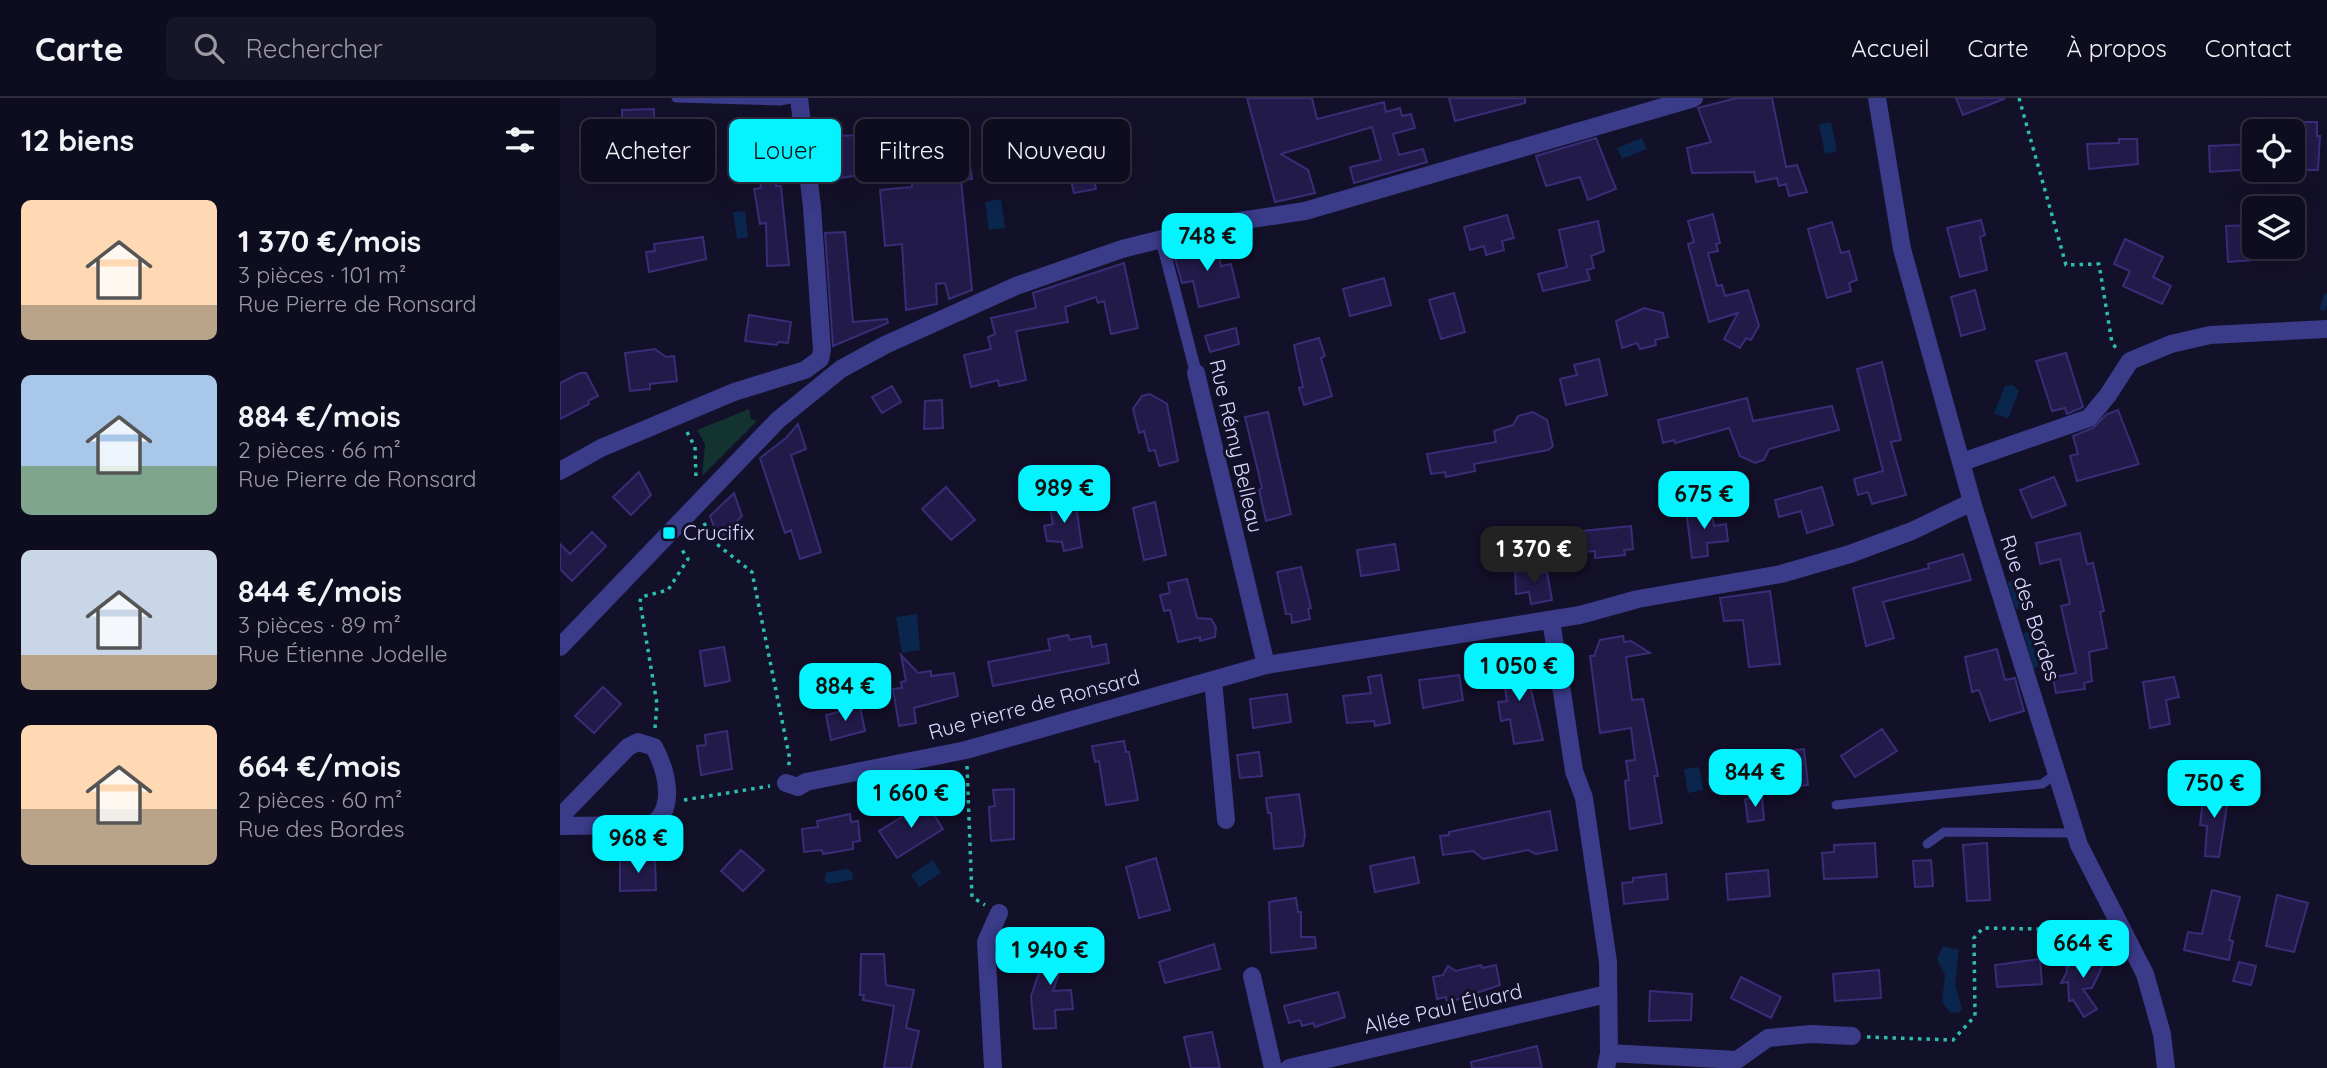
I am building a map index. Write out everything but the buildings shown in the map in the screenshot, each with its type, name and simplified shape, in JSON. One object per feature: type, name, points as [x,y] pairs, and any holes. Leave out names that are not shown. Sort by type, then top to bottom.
[{"type":"street","points":[[560,471],[601,448],[681,417],[734,392],[805,370],[820,359],[822,350],[812,207],[797,98]]},
{"type":"street","points":[[560,647],[778,421],[841,369],[940,318],[1016,286],[1161,238],[1226,223],[1305,211],[1694,98]]},
{"type":"street","name":"Rue des Bordes","points":[[1877,98],[1902,249],[1972,502],[2075,830],[2120,928],[2145,974],[2162,1034],[2166,1068]]},
{"type":"street","name":"Rue des Bordes","points":[[1884,148],[1890,98]]},
{"type":"street","name":"Rue Rémy Belleau","points":[[1161,238],[1266,665]]},
{"type":"street","points":[[1962,462],[2089,418],[2108,395],[2130,360],[2171,344],[2210,335],[2327,331]]},
{"type":"street","name":"Rue Pierre de Ronsard","points":[[786,783],[798,787],[806,782],[966,750],[1266,665],[1551,620],[1639,599],[1781,574],[1900,536],[1972,502]]},
{"type":"street","points":[[1551,620],[1574,771],[1584,798],[1594,855],[1608,962],[1607,1060],[1737,1060],[1768,1038],[1811,1034],[1852,1036]]},
{"type":"street","points":[[1213,680],[1226,820]]},
{"type":"street","points":[[560,817],[628,747],[638,742],[654,747],[660,758],[668,801],[660,820],[650,825],[560,826]]},
{"type":"street","points":[[993,1068],[986,942],[999,914]]},
{"type":"street","points":[[2055,930],[2120,928]]},
{"type":"street","points":[[1252,976],[1273,1068]]},
{"type":"street","name":"Allée Paul Éluard","points":[[1289,1068],[1607,994]]},
{"type":"lane","points":[[676,98],[780,101],[797,98]]},
{"type":"lane","points":[[1836,805],[2042,784],[2058,773]]},
{"type":"lane","points":[[1927,844],[1944,832],[2067,833],[2075,830]]},
{"type":"path","points":[[2019,98],[2066,265],[2099,264],[2112,343],[2130,360]]},
{"type":"path","points":[[681,417],[695,447],[696,484]]},
{"type":"path","points":[[668,801],[786,783],[790,760],[752,572],[714,542],[700,515]]},
{"type":"path","points":[[654,747],[657,704],[640,602],[641,597],[671,588],[687,565],[688,559],[679,546]]},
{"type":"path","points":[[966,750],[972,897],[999,914]]},
{"type":"path","points":[[1852,1036],[1953,1040],[1975,1016],[1974,937],[1983,928],[2055,930]]},
{"type":"green space","points":[[749,409],[751,419],[757,421],[702,476],[705,444],[697,430]]},
{"type":"water","points":[[1831,122],[1837,151],[1825,154],[1819,124]]},
{"type":"water","points":[[1642,138],[1647,149],[1622,159],[1617,148]]},
{"type":"water","points":[[1001,199],[1005,228],[989,230],[985,202]]},
{"type":"water","points":[[745,211],[748,237],[737,239],[733,212]]},
{"type":"water","points":[[2013,385],[2019,391],[2008,419],[1994,413],[2005,386]]},
{"type":"water","points":[[917,614],[920,650],[902,653],[896,617]]},
{"type":"water","points":[[1699,767],[1703,790],[1688,793],[1684,769]]},
{"type":"water","points":[[933,860],[941,873],[919,887],[911,875]]},
{"type":"water","points":[[848,869],[853,873],[852,880],[828,884],[824,880],[827,872]]},
{"type":"water","points":[[1943,946],[1959,950],[1955,984],[1962,1009],[1958,1013],[1950,1012],[1942,1002],[1945,975],[1937,959]]},
{"type":"waterway","points":[[2323,308],[2327,296]]},
{"type":"waterway","points":[[2011,584],[2018,606]]},
{"type":"waterway","points":[[2027,635],[2035,665]]},
{"type":"place","name":"Crucifix","points":[[669,533]]}]
